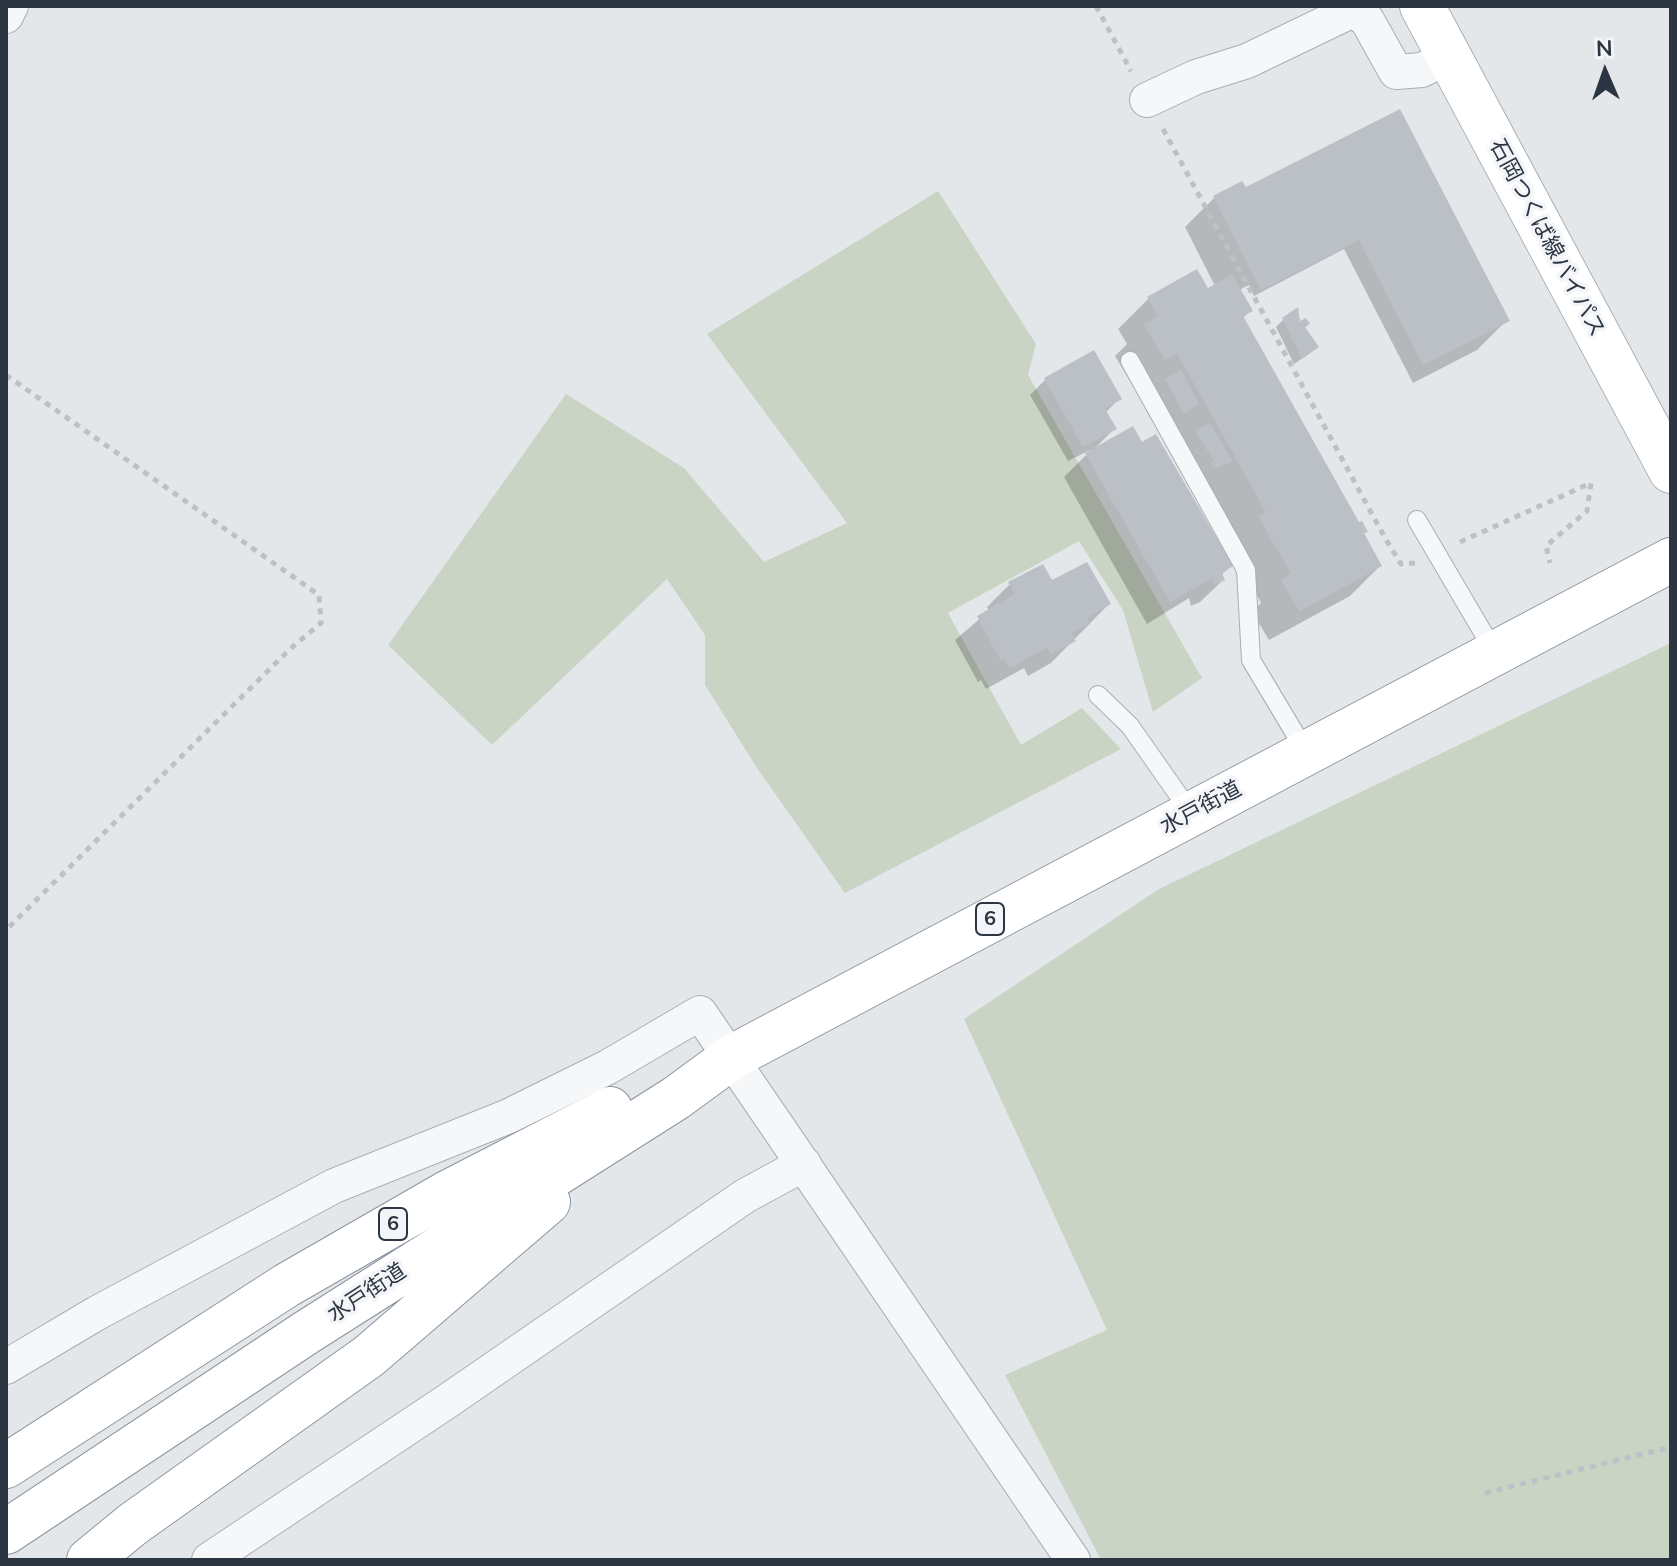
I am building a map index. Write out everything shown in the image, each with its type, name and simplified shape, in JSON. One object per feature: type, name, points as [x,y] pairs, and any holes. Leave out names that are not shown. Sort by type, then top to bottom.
[{"type":"main road","name":"石岡つくば線バイパス","points":[[1422,6],[1671,471]]},
{"type":"main road","name":"水戸街道","points":[[6,1532],[307,1332],[601,1145],[732,1057],[1671,560]]},
{"type":"main road","name":"水戸街道","points":[[6,1466],[287,1285],[447,1193],[673,1077],[732,1057]]},
{"type":"main road","points":[[89,1560],[133,1524],[369,1356],[545,1205],[585,1168],[601,1145]]},
{"type":"main road","points":[[6,1457],[71,1422]]},
{"type":"street","points":[[6,16],[11,6]]},
{"type":"street","points":[[1147,100],[1196,77],[1247,61],[1353,10],[1367,20],[1396,72],[1422,70],[1449,56]]},
{"type":"street","points":[[6,1367],[97,1313],[334,1186],[509,1116],[608,1067],[700,1013],[1073,1560]]},
{"type":"street","points":[[209,1560],[446,1402],[745,1196],[804,1164]]},
{"type":"lane","points":[[1130,361],[1246,570],[1251,660],[1306,752]]},
{"type":"lane","points":[[1417,520],[1495,653]]},
{"type":"lane","points":[[1098,695],[1130,726],[1191,813]]},
{"type":"path","points":[[1096,6],[1401,564],[1416,563],[1591,483],[1587,511],[1546,546],[1550,563]]},
{"type":"path","points":[[6,375],[319,595],[321,623],[290,649],[6,930]]},
{"type":"path","points":[[1485,1493],[1671,1447]]},
{"type":"green space","points":[[938,191],[1036,344],[1028,375],[1202,678],[1153,712],[1123,610],[1079,541],[948,613],[1021,745],[1082,708],[1121,749],[845,893],[757,768],[705,685],[705,635],[667,579],[492,745],[388,645],[566,394],[684,468],[764,562],[847,523],[707,334]]},
{"type":"green space","points":[[1671,643],[1671,1560],[1101,1560],[1005,1375],[1107,1330],[964,1019],[1159,889]]},
{"type":"building","points":[[1400,109],[1510,321],[1423,365],[1359,240],[1261,290],[1213,196],[1242,181],[1246,187]]},
{"type":"building","points":[[1197,269],[1208,288],[1232,274],[1253,311],[1243,316],[1359,522],[1362,521],[1368,532],[1364,533],[1382,566],[1300,611],[1281,580],[1291,574],[1258,516],[1266,512],[1177,353],[1165,360],[1144,325],[1158,316],[1147,297]]},
{"type":"building","points":[[1298,307],[1300,321],[1306,318],[1310,324],[1305,327],[1319,347],[1302,359],[1282,318]]},
{"type":"building","points":[[1094,350],[1122,399],[1105,409],[1117,429],[1083,447],[1044,378]]},
{"type":"building","points":[[1181,370],[1199,404],[1184,413],[1165,379]]},
{"type":"building","points":[[1210,423],[1232,461],[1214,469],[1211,462],[1214,461],[1195,431]]},
{"type":"building","points":[[1133,426],[1142,442],[1156,434],[1233,566],[1222,573],[1225,580],[1213,585],[1212,578],[1170,602],[1085,453]]},
{"type":"building","points":[[1087,562],[1111,604],[1087,618],[1090,624],[1071,633],[1076,641],[1051,654],[1047,647],[1010,668],[1004,659],[1001,661],[977,616],[1015,594],[1008,582],[1043,564],[1052,580]]}]
